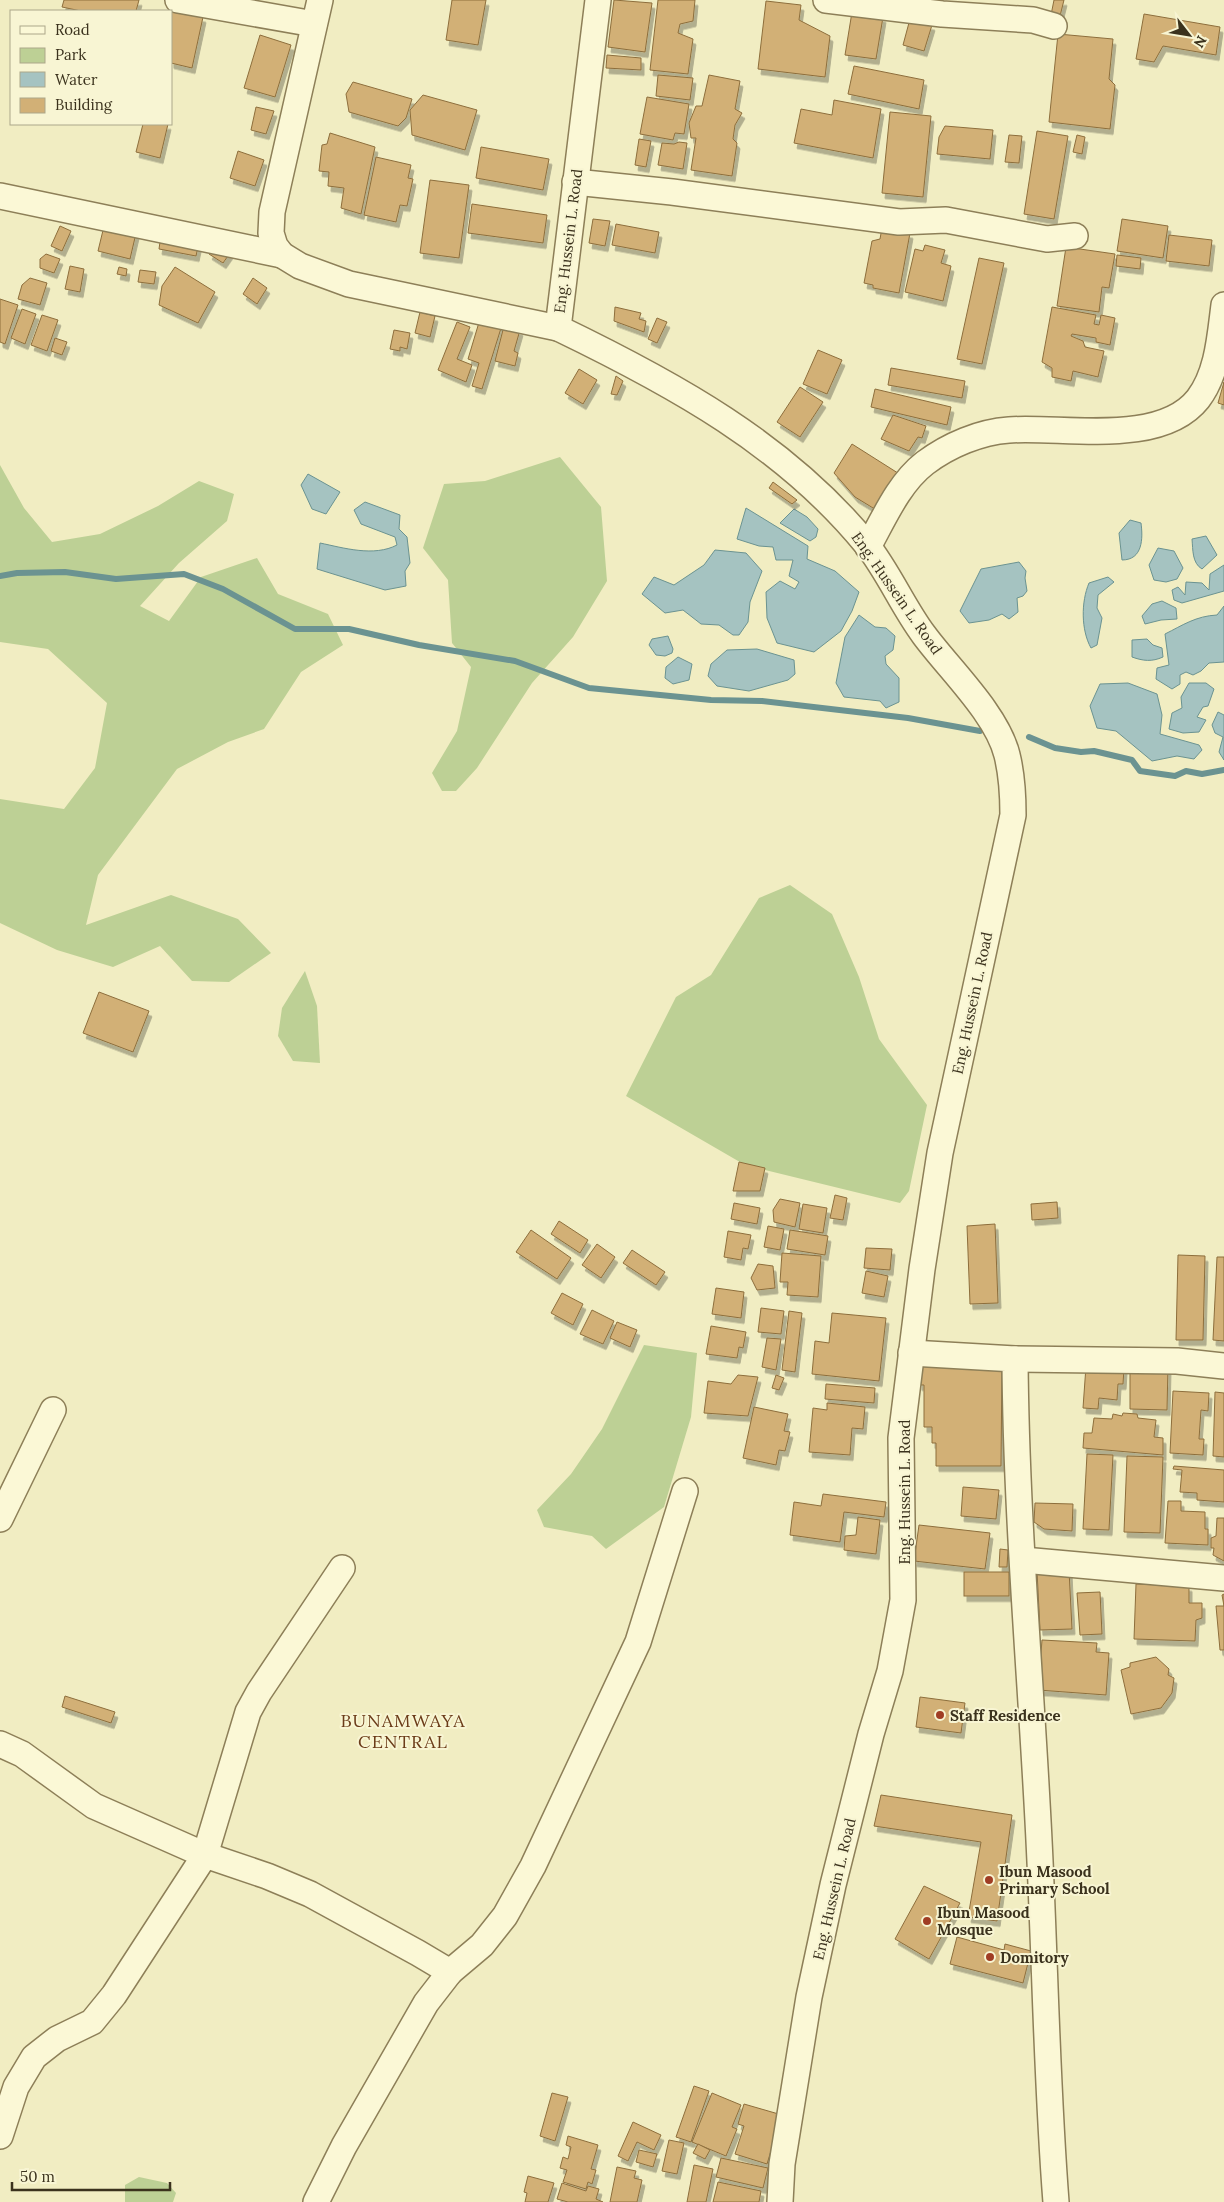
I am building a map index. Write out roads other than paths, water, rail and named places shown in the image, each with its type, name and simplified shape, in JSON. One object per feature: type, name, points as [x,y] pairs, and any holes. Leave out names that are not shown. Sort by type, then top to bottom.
[{"type":"street","points":[[178,0],[314,24]]},
{"type":"street","points":[[282,256],[275,246],[271,233],[272,212],[320,0]]},
{"type":"street","name":"Eng. Hussein L. Road","points":[[598,0],[558,328],[678,390],[739,428],[792,468],[826,499],[868,547],[923,634],[993,724],[1007,753],[1012,784],[1013,815],[940,1153],[911,1353],[901,1438],[903,1600],[890,1671],[871,1734],[833,1885],[809,1996],[782,2164],[780,2202]]},
{"type":"street","points":[[826,0],[942,14],[1033,20],[1054,26]]},
{"type":"street","points":[[575,182],[672,192],[899,222],[946,220],[1047,239],[1075,236]]},
{"type":"street","points":[[0,196],[282,256],[300,266],[349,284],[558,328]]},
{"type":"street","points":[[868,547],[900,490],[924,463],[952,445],[983,435],[1008,430],[1096,431],[1142,428],[1163,422],[1183,413],[1198,399],[1208,382],[1218,353],[1224,305]]},
{"type":"street","points":[[911,1353],[1015,1359],[1176,1361],[1224,1366]]},
{"type":"street","points":[[1015,1359],[1016,1439],[1039,1841],[1051,2142],[1056,2202]]},
{"type":"street","points":[[0,1519],[52,1410]]},
{"type":"street","points":[[316,2202],[344,2146],[426,2003],[450,1972],[482,1945],[506,1916],[533,1866],[638,1642],[685,1491]]},
{"type":"street","points":[[1023,1560],[1224,1578]]},
{"type":"street","points":[[0,2136],[16,2087],[34,2057],[57,2040],[92,2022],[114,1995],[205,1855],[248,1712],[259,1692],[342,1568]]},
{"type":"street","points":[[0,1744],[22,1754],[94,1806],[205,1855],[267,1876],[310,1894],[418,1952],[450,1972]]},
{"type":"water","points":[[308,474],[340,492],[326,514],[312,509],[301,485]]},
{"type":"water","points":[[365,502],[400,515],[399,529],[407,537],[410,563],[405,571],[406,586],[385,590],[317,569],[320,543],[369,551],[388,549],[397,545],[395,537],[361,524],[354,510]]},
{"type":"water","points":[[746,508],[808,546],[807,559],[835,571],[859,592],[852,611],[841,631],[814,652],[777,643],[767,618],[766,592],[780,581],[795,589],[799,582],[789,576],[793,560],[776,560],[773,547],[759,546],[737,539]]},
{"type":"water","points":[[794,509],[807,517],[818,529],[816,537],[810,541],[780,523]]},
{"type":"water","points":[[1130,520],[1141,523],[1140,547],[1134,556],[1122,560],[1119,533]]},
{"type":"water","points":[[1206,536],[1217,555],[1202,569],[1195,560],[1192,539]]},
{"type":"water","points":[[1158,548],[1174,551],[1183,568],[1177,579],[1166,582],[1154,580],[1149,565]]},
{"type":"water","points":[[715,550],[746,553],[762,571],[750,602],[748,622],[739,635],[733,635],[719,625],[701,624],[683,610],[665,613],[642,594],[654,577],[674,585],[704,565]]},
{"type":"water","points":[[1019,562],[1026,571],[1027,591],[1023,596],[1017,598],[1018,612],[1009,619],[1002,614],[989,620],[969,623],[960,611],[981,569]]},
{"type":"water","points":[[1224,565],[1224,591],[1182,603],[1174,600],[1172,590],[1178,587],[1185,595],[1186,582],[1202,583],[1209,590],[1210,574]]},
{"type":"water","points":[[1108,577],[1114,582],[1098,595],[1097,608],[1102,618],[1097,645],[1091,648],[1085,633],[1083,616],[1086,591],[1089,583]]},
{"type":"water","points":[[1162,601],[1176,608],[1177,619],[1145,624],[1142,616],[1152,604]]},
{"type":"water","points":[[1224,606],[1224,662],[1209,663],[1201,671],[1193,675],[1186,672],[1180,675],[1180,684],[1172,689],[1156,679],[1157,668],[1169,665],[1165,634],[1196,619],[1217,615]]},
{"type":"water","points":[[859,615],[875,627],[886,628],[895,636],[893,650],[885,656],[886,664],[899,678],[899,702],[886,708],[880,701],[844,697],[836,683],[845,637]]},
{"type":"water","points":[[668,636],[673,649],[672,653],[665,656],[656,655],[649,645],[652,639]]},
{"type":"water","points":[[1147,639],[1153,645],[1162,648],[1163,657],[1148,660],[1132,657],[1132,640]]},
{"type":"water","points":[[757,649],[794,660],[795,674],[788,680],[749,691],[717,686],[708,676],[711,664],[727,650]]},
{"type":"water","points":[[678,657],[692,664],[689,680],[673,684],[665,678],[666,667]]},
{"type":"water","points":[[1128,683],[1157,694],[1162,715],[1160,734],[1199,745],[1202,750],[1194,759],[1177,756],[1152,761],[1116,731],[1097,728],[1090,706],[1100,684]]},
{"type":"water","points":[[1189,683],[1206,683],[1214,689],[1208,706],[1203,707],[1197,717],[1206,720],[1199,732],[1183,733],[1169,729],[1172,713],[1182,708],[1181,697]]},
{"type":"water","points":[[1218,712],[1224,715],[1224,760],[1219,752],[1223,737],[1215,733],[1212,725]]},
{"type":"waterway","points":[[0,576],[17,573],[65,572],[116,579],[184,574],[223,589],[295,629],[349,629],[419,645],[515,661],[589,688],[711,700],[762,701],[908,718],[980,731]]},
{"type":"waterway","points":[[1029,737],[1055,748],[1081,752],[1094,751],[1132,760],[1140,771],[1175,776],[1186,771],[1202,774],[1224,770]]},
{"type":"place","name":"Staff Residence","points":[[940,1715]]},
{"type":"place","name":"Ibun Masood Primary School","points":[[989,1880]]},
{"type":"place","name":"Ibun Masood Mosque","points":[[927,1921]]},
{"type":"place","name":"Domitory","points":[[990,1957]]},
{"type":"district","name":"BUNAMWAYA CENTRAL","points":[[403,1730]]}]
